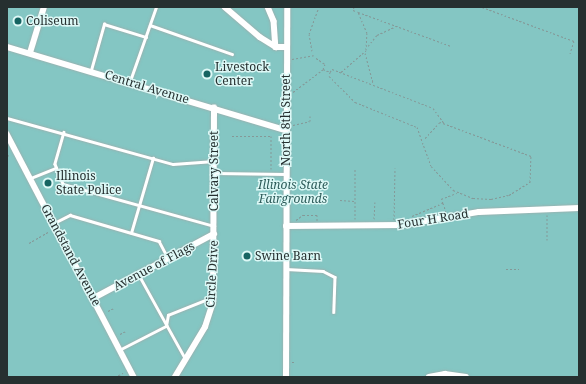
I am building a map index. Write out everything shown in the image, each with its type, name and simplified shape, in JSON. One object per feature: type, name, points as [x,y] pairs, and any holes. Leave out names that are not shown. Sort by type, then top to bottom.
[{"type":"street","points":[[30,54],[44,7]]},
{"type":"street","points":[[225,7],[276,47],[287,47]]},
{"type":"street","points":[[268,7],[274,21],[276,47]]},
{"type":"street","name":"North 8th Street","points":[[286,377],[287,7]]},
{"type":"street","name":"Central Avenue","points":[[7,47],[130,81],[286,130]]},
{"type":"street","name":"Calvary Street","points":[[214,108],[214,234]]},
{"type":"street","name":"Grandstand Avenue","points":[[7,134],[134,377]]},
{"type":"street","name":"Four H Road","points":[[286,226],[413,224],[518,208],[579,208]]},
{"type":"street","name":"Avenue of Flags","points":[[94,298],[214,234]]},
{"type":"street","name":"Circle Drive","points":[[175,377],[208,321],[213,297],[214,234]]},
{"type":"street","points":[[429,377],[445,374],[466,377]]},
{"type":"lane","points":[[130,81],[156,7]]},
{"type":"lane","points":[[91,70],[104,24],[146,37]]},
{"type":"lane","points":[[150,25],[232,54]]},
{"type":"lane","points":[[7,118],[64,132],[173,164],[214,161]]},
{"type":"lane","points":[[64,132],[56,168],[64,184],[138,206],[215,226]]},
{"type":"lane","points":[[131,232],[153,158]]},
{"type":"lane","points":[[31,178],[56,168]]},
{"type":"lane","points":[[214,174],[286,174]]},
{"type":"lane","points":[[54,223],[70,215],[131,232],[159,241],[168,259]]},
{"type":"lane","points":[[286,269],[323,271],[335,277],[334,312]]},
{"type":"lane","points":[[138,274],[186,360]]},
{"type":"lane","points":[[166,326],[168,315],[213,297]]},
{"type":"lane","points":[[120,350],[166,326]]},
{"type":"path","points":[[312,52],[309,34],[319,7]]},
{"type":"path","points":[[354,7],[353,10],[451,46]]},
{"type":"path","points":[[482,7],[574,41],[570,53]]},
{"type":"path","points":[[358,12],[368,33],[365,62],[373,84]]},
{"type":"path","points":[[341,72],[366,50],[377,35],[394,26]]},
{"type":"path","points":[[292,59],[314,55]]},
{"type":"path","points":[[291,92],[323,70],[325,64],[316,58]]},
{"type":"path","points":[[323,70],[330,72],[332,69],[341,72],[433,108],[444,124]]},
{"type":"path","points":[[330,72],[329,76],[354,101],[414,125],[424,139],[434,171],[457,192],[486,199],[515,192],[530,182],[531,156],[440,122],[424,139]]},
{"type":"path","points":[[293,124],[310,121],[310,116]]},
{"type":"path","points":[[232,136],[271,136],[271,174]]},
{"type":"path","points":[[395,168],[395,222]]},
{"type":"path","points":[[355,169],[355,220]]},
{"type":"path","points":[[443,203],[412,216],[412,219],[446,212],[443,203],[441,199],[457,192]]},
{"type":"path","points":[[340,200],[355,201]]},
{"type":"path","points":[[374,225],[375,202]]},
{"type":"path","points":[[547,240],[548,213]]},
{"type":"path","points":[[295,221],[303,215],[317,215],[317,220]]},
{"type":"path","points":[[29,243],[50,231]]},
{"type":"path","points":[[506,269],[519,269]]},
{"type":"path","points":[[108,311],[114,308]]},
{"type":"path","points":[[120,334],[126,331]]},
{"type":"path","points":[[289,362],[296,362]]},
{"type":"path","points":[[116,377],[123,373]]},
{"type":"green space","name":"Illinois State Fairgrounds","points":[[7,7],[579,7],[579,377],[7,377]]},
{"type":"place","name":"Coliseum","points":[[18,21]]},
{"type":"place","name":"Livestock Center","points":[[207,74]]},
{"type":"place","name":"Illinois State Police","points":[[48,183]]},
{"type":"place","name":"Swine Barn","points":[[247,256]]}]
